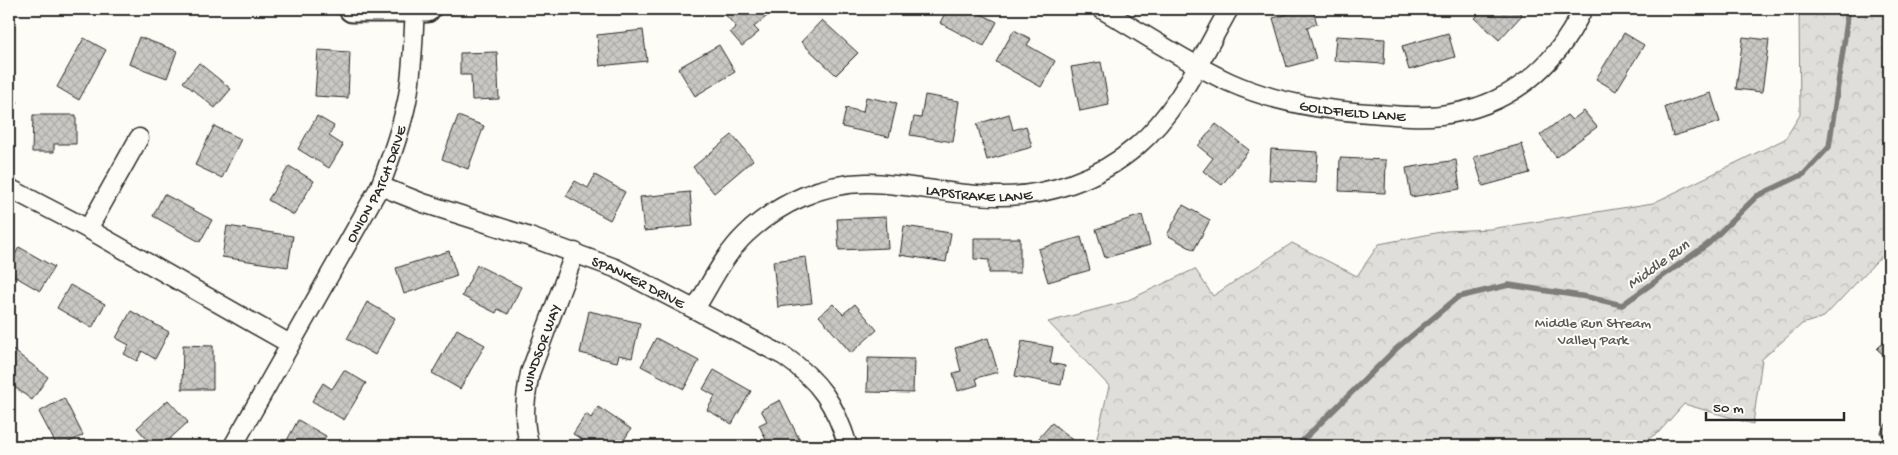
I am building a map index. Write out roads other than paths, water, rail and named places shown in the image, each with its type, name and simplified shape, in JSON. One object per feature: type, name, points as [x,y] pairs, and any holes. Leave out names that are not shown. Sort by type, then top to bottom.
[{"type":"main road","points":[[352,9],[419,9]]},
{"type":"street","name":"ONION PATCH DRIVE","points":[[233,446],[380,186],[394,151],[407,100],[419,9]]},
{"type":"street","name":"GOLDFIELD LANE","points":[[1100,9],[1230,82],[1284,101],[1316,108],[1416,117],[1441,116],[1482,106],[1520,86],[1554,56],[1574,29],[1583,9]]},
{"type":"street","name":"LAPSTRAKE LANE","points":[[695,309],[732,250],[759,223],[786,204],[813,192],[845,185],[867,183],[998,196],[1027,195],[1068,185],[1087,178],[1136,147],[1165,117],[1184,88],[1229,9]]},
{"type":"street","points":[[88,229],[139,138]]},
{"type":"street","name":"SPANKER DRIVE","points":[[380,186],[423,203],[575,252],[615,268],[784,356],[806,373],[832,406],[840,419],[848,446]]},
{"type":"street","points":[[9,188],[88,229],[290,344]]},
{"type":"street","name":"WINDSOR WAY","points":[[530,446],[525,414],[526,392],[530,374],[575,252]]},
{"type":"waterway","name":"Middle Run","points":[[1297,446],[1397,348],[1458,297],[1509,285],[1587,297],[1622,305],[1708,244],[1757,196],[1804,174],[1829,147],[1847,22],[1846,9]]},
{"type":"park label","name":"Middle Run Stream Valley Park","points":[[1593,330]]}]
